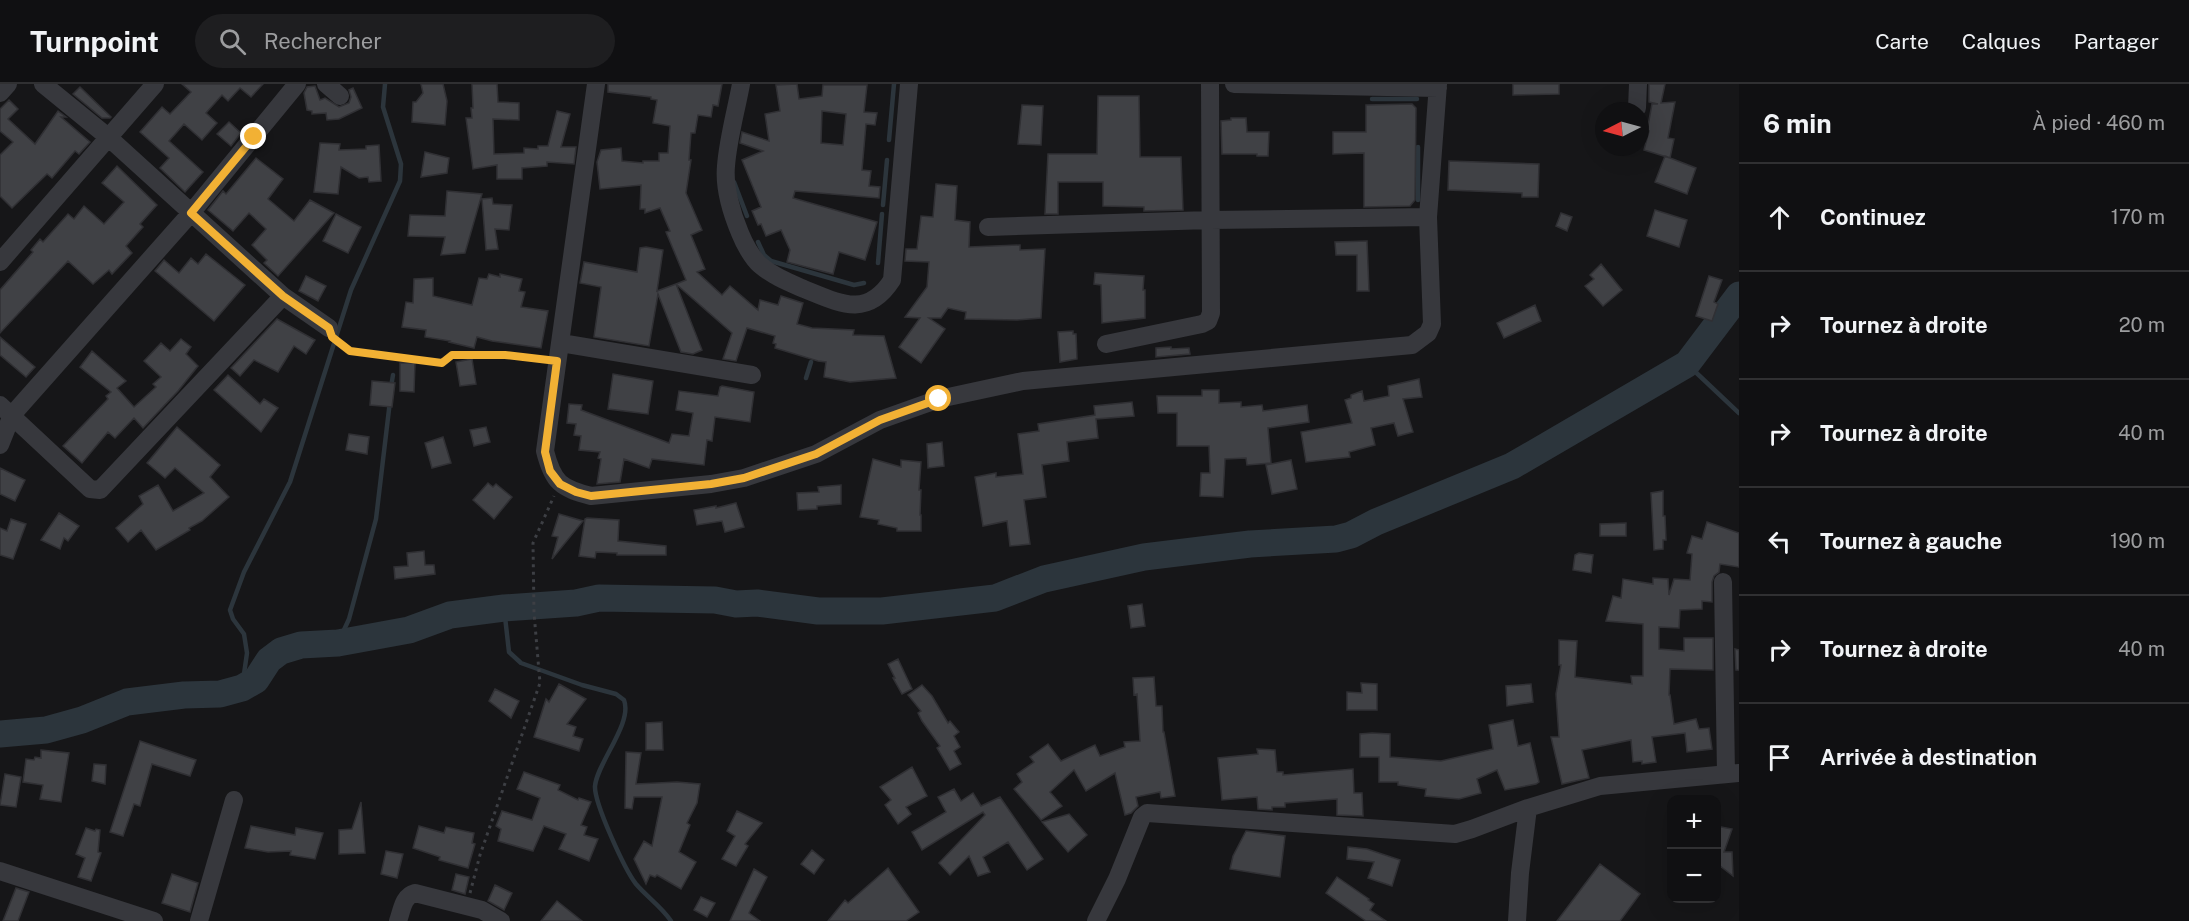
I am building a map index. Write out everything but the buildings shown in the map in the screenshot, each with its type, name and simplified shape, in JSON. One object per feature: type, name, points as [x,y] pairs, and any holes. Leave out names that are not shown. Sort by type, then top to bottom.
[{"type":"street","points":[[0,93],[8,84]]},
{"type":"street","points":[[43,84],[108,137],[283,296],[329,328]]},
{"type":"street","points":[[0,262],[155,84]]},
{"type":"street","points":[[0,445],[6,410],[191,213],[297,84]]},
{"type":"street","points":[[326,84],[340,96]]},
{"type":"street","points":[[596,84],[545,452],[550,471],[560,484],[591,496],[711,484],[744,478],[816,454],[880,420],[939,399],[1023,381],[1412,345],[1428,333],[1432,324],[1428,217],[1438,86],[1234,84]]},
{"type":"street","points":[[741,84],[726,167],[730,200],[741,234],[758,263],[776,277],[830,300],[849,305],[868,302],[883,294],[892,280],[909,84]]},
{"type":"street","points":[[1106,344],[1202,324],[1208,321],[1212,313],[1210,84]]},
{"type":"street","points":[[1637,102],[1638,84]]},
{"type":"street","points":[[988,227],[1210,220],[1428,217]]},
{"type":"street","points":[[6,410],[90,489],[100,490],[283,296]]},
{"type":"street","points":[[561,343],[752,375]]},
{"type":"street","points":[[1096,921],[1117,879],[1142,817],[1147,813],[1455,834],[1600,786],[1732,774],[1723,582]]},
{"type":"street","points":[[199,921],[234,800]]},
{"type":"street","points":[[1517,921],[1528,808]]},
{"type":"street","points":[[0,871],[154,921]]},
{"type":"street","points":[[398,921],[405,900],[409,894],[415,893],[482,910],[501,921]]},
{"type":"path","points":[[329,328],[332,337],[350,351],[442,363],[452,355],[505,355],[557,361]]},
{"type":"path","points":[[467,906],[480,855],[540,683],[534,613],[533,543],[560,484]]},
{"type":"waterway","points":[[242,688],[247,653],[244,634],[233,619],[230,610],[244,572],[290,482],[351,290],[400,181],[401,164],[383,107],[385,84]]},
{"type":"waterway","points":[[889,140],[894,84]]},
{"type":"waterway","points":[[1372,99],[1417,99]]},
{"type":"waterway","points":[[1418,147],[1418,200]]},
{"type":"waterway","points":[[883,205],[887,160]]},
{"type":"waterway","points":[[734,182],[747,216]]},
{"type":"waterway","points":[[878,263],[882,214]]},
{"type":"waterway","points":[[758,242],[764,255],[771,261],[854,285],[864,283]]},
{"type":"waterway","points":[[0,734],[46,730],[82,720],[127,702],[184,695],[220,694],[242,688],[256,680],[269,660],[281,651],[301,645],[338,643],[409,630],[450,615],[504,608],[576,603],[599,598],[715,600],[818,611],[882,611],[995,598],[1044,579],[1144,557],[1250,544],[1336,539],[1351,535],[1376,522],[1512,466],[1687,364],[1739,295]]},
{"type":"waterway","points":[[806,378],[811,362]]},
{"type":"waterway","points":[[1687,364],[1739,413]]},
{"type":"waterway","points":[[391,387],[393,375]]},
{"type":"waterway","points":[[338,643],[349,619],[376,519],[390,401]]},
{"type":"waterway","points":[[504,608],[509,652],[521,663],[582,685],[616,694],[624,700],[624,720],[597,777],[596,795],[611,836],[631,876],[671,921]]},
{"type":"route","points":[[254,137],[191,213],[283,296],[329,328],[332,337],[350,351],[442,363],[452,355],[505,355],[557,361],[545,452],[550,471],[560,484],[576,492],[591,496],[711,484],[744,478],[816,454],[880,420],[939,399]]}]
